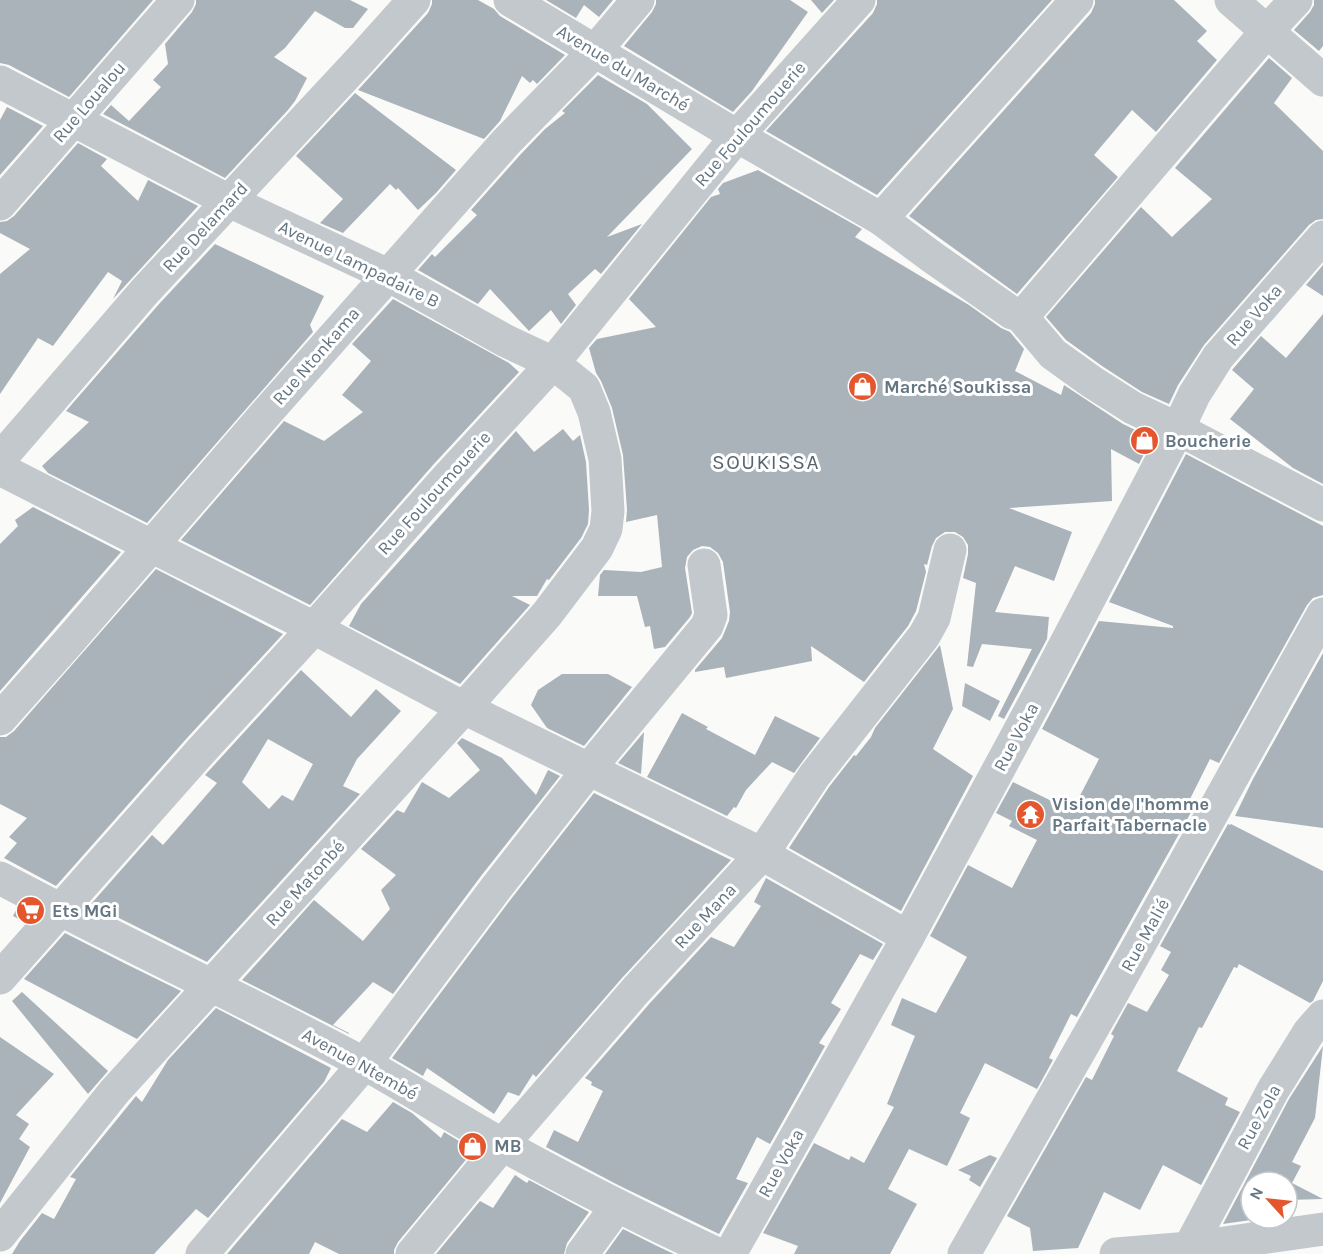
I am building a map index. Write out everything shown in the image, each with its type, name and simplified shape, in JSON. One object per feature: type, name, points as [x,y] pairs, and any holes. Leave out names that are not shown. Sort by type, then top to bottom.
[{"type":"street","name":"Rue Loualou","points":[[0,204],[178,0]]},
{"type":"street","name":"Rue Delamard","points":[[0,459],[145,291],[414,0]]},
{"type":"street","name":"Avenue du Marché","points":[[510,0],[881,219],[1012,313],[1020,315]]},
{"type":"street","name":"Rue Ntonkama","points":[[0,719],[261,418],[506,142],[595,51],[638,0]]},
{"type":"street","name":"Rue Fouloumouerie","points":[[0,978],[201,751],[553,363],[737,136],[859,0]]},
{"type":"street","points":[[881,219],[1077,0]]},
{"type":"street","points":[[1231,0],[1323,80]]},
{"type":"street","points":[[1296,0],[1028,310],[1020,315],[1053,354],[1133,408],[1323,505]]},
{"type":"street","name":"Avenue Lampadaire B","points":[[0,82],[229,201],[388,275],[506,341],[553,363],[584,388],[594,412],[605,459],[608,511],[606,529]]},
{"type":"street","name":"Rue Voka","points":[[730,1254],[908,937],[1048,678],[1194,395],[1218,357],[1323,237]]},
{"type":"street","points":[[0,469],[382,663],[464,708],[762,854],[908,937]]},
{"type":"street","name":"Rue Matonbé","points":[[0,1235],[114,1092],[547,614],[597,548],[606,529]]},
{"type":"street","name":"Rue Mana","points":[[412,1254],[502,1145],[636,990],[762,854],[814,776],[924,636],[934,618],[950,550]]},
{"type":"street","points":[[202,1254],[364,1064],[589,769],[707,626],[711,615],[704,565]]},
{"type":"street","name":"Rue Malié","points":[[964,1254],[1107,1003],[1323,614]]},
{"type":"street","name":"Avenue Ntembé","points":[[0,878],[364,1064],[502,1145],[617,1206],[717,1254]]},
{"type":"street","name":"Rue Zola","points":[[1188,1251],[1273,1090],[1309,1032],[1323,1016]]},
{"type":"street","points":[[582,1254],[617,1206]]},
{"type":"street","points":[[1116,1254],[1188,1251],[1323,1229]]},
{"type":"building","points":[[0,0],[153,0],[69,97],[9,65],[0,63]]},
{"type":"building","points":[[196,0],[350,0],[368,9],[353,28],[345,28],[315,11],[285,48],[274,57],[307,78],[288,110],[225,178],[103,114],[111,105],[129,121],[161,87],[153,80],[168,64],[165,44],[192,12]]},
{"type":"building","points":[[432,0],[478,0],[565,55],[537,84],[533,80],[530,83],[522,76],[500,121],[484,139],[358,90],[428,13]]},
{"type":"building","points":[[546,0],[613,0],[599,17],[584,5],[576,18]]},
{"type":"building","points":[[656,0],[790,0],[808,12],[752,91],[733,112],[624,46],[652,12]]},
{"type":"building","points":[[811,0],[834,0],[822,13]]},
{"type":"building","points":[[877,0],[1052,0],[877,195],[766,131],[873,13]]},
{"type":"building","points":[[1095,0],[1174,0],[1207,31],[1197,41],[1217,60],[1156,132],[1132,110],[1094,155],[1118,177],[1017,294],[909,216],[1091,13]]},
{"type":"building","points":[[1314,0],[1323,0],[1323,46],[1319,51],[1294,30],[1310,12]]},
{"type":"building","points":[[1269,58],[1292,78],[1274,103],[1323,151],[1323,219],[1316,220],[1309,225],[1204,345],[1178,385],[1169,404],[1142,392],[1102,366],[1066,340],[1046,317],[1141,207],[1172,237],[1212,199],[1175,168]]},
{"type":"building","points":[[598,75],[647,104],[692,149],[607,237],[642,224],[601,274],[595,269],[568,294],[576,305],[561,324],[551,310],[529,331],[490,289],[478,304],[418,270],[432,254],[435,257],[477,215],[471,210],[545,129],[565,113],[562,111]]},
{"type":"building","points":[[355,93],[456,170],[418,210],[398,188],[396,190],[390,184],[343,233],[320,223],[343,199],[296,156]]},
{"type":"building","points":[[7,107],[43,126],[0,175],[0,120]]},
{"type":"building","points":[[78,143],[107,159],[101,166],[138,201],[148,180],[198,206],[113,299],[122,281],[108,272],[53,346],[38,338],[0,394],[0,274],[30,249],[0,233],[0,222],[7,221],[14,216]]},
{"type":"building","points":[[758,170],[862,229],[855,237],[1010,332],[1024,349],[1015,371],[1061,395],[1064,385],[1123,424],[1152,438],[1139,464],[1111,449],[1112,501],[1009,508],[1072,532],[1054,581],[1015,566],[995,612],[1049,617],[1047,639],[1004,719],[998,716],[1032,649],[982,644],[973,667],[967,666],[976,583],[963,578],[968,545],[963,537],[955,532],[945,532],[936,538],[927,565],[924,564],[926,572],[916,611],[908,626],[864,682],[811,646],[812,661],[726,678],[724,667],[695,672],[722,638],[729,621],[730,612],[723,562],[718,553],[710,547],[702,546],[693,550],[687,557],[685,568],[692,613],[665,647],[654,649],[650,626],[645,627],[637,596],[598,596],[600,575],[604,570],[641,572],[662,567],[657,515],[626,522],[623,455],[612,408],[596,373],[589,348],[597,339],[656,327],[629,299],[711,197],[720,194],[718,189],[723,183]]},
{"type":"building","points":[[215,244],[324,296],[310,325],[313,332],[147,523],[48,473],[42,466],[89,422],[66,411],[159,304]]},
{"type":"building","points":[[1323,265],[1323,296],[1306,285]]},
{"type":"building","points":[[393,299],[509,363],[519,372],[433,465],[310,605],[181,540],[284,421],[324,441],[363,412],[342,395],[371,361],[352,344]]},
{"type":"building","points":[[1323,314],[1323,484],[1293,468],[1230,419],[1254,389],[1232,370],[1261,336],[1286,358]]},
{"type":"building","points":[[563,429],[573,441],[580,435],[586,462],[588,524],[581,538],[549,580],[547,579],[537,596],[512,596],[530,605],[460,684],[349,626],[361,604],[516,431],[534,452]]},
{"type":"building","points":[[1186,454],[1323,526],[1323,595],[1313,598],[1307,605],[1219,763],[1210,759],[1188,803],[1194,807],[1077,1017],[1071,1014],[1049,1058],[1053,1060],[1037,1089],[985,1063],[960,1113],[970,1118],[947,1166],[909,1149],[888,1189],[917,1204],[890,1254],[794,1254],[798,1246],[763,1233],[814,1143],[849,1160],[851,1156],[864,1163],[894,1107],[887,1104],[915,1036],[891,1025],[902,998],[936,1013],[967,957],[930,936],[968,865],[1012,888],[1037,840],[1009,826],[1012,821],[996,813],[1013,782],[1072,811],[1099,759],[1042,729],[1099,621],[1173,628],[1173,626],[1109,602]]},
{"type":"building","points":[[33,507],[121,552],[0,691],[0,544],[18,526],[15,520]]},
{"type":"building","points":[[156,569],[283,634],[56,886],[4,858],[17,843],[9,837],[27,818],[0,804],[0,737],[6,737],[14,731]]},
{"type":"building","points":[[940,645],[953,709],[933,749],[973,776],[901,911],[789,848],[829,787],[871,737],[875,728]]},
{"type":"building","points":[[1323,653],[1323,828],[1235,816],[1253,779]]},
{"type":"building","points":[[301,670],[351,717],[376,689],[401,711],[357,759],[343,786],[360,794],[207,962],[91,904],[152,835],[163,845],[217,783],[205,775]],"holes":[[[268,739],[313,764],[293,801],[282,795],[269,809],[242,782]]]},
{"type":"building","points":[[562,674],[608,674],[632,687],[584,746],[547,728],[531,705],[538,690]]},
{"type":"building","points":[[965,683],[1000,701],[990,721],[962,706]]},
{"type":"building","points":[[682,713],[708,727],[706,729],[755,755],[775,716],[820,738],[794,773],[772,762],[746,790],[736,808],[734,807],[727,816],[647,777]]},
{"type":"building","points":[[644,732],[641,774],[618,763]]},
{"type":"building","points":[[462,738],[502,758],[536,795],[548,770],[560,776],[481,876],[393,994],[373,982],[333,1025],[349,1034],[242,980],[314,900],[363,941],[390,909],[381,890],[396,875],[361,849],[397,810],[404,813],[422,782],[449,798],[480,770],[457,743]]},
{"type":"building","points":[[594,793],[731,860],[622,978],[536,1077],[533,1074],[519,1096],[508,1092],[494,1114],[427,1068],[423,1076],[392,1058]]},
{"type":"building","points":[[1228,824],[1323,871],[1323,981],[1310,1003],[1239,964],[1237,968],[1234,967],[1202,1028],[1199,1027],[1177,1071],[1228,1098],[1225,1105],[1240,1112],[1201,1185],[1163,1165],[1140,1210],[1104,1192],[1078,1248],[1033,1251],[1030,1228],[1007,1216],[1086,1077],[1092,1080],[1114,1036],[1111,1034],[1128,1003],[1147,1012],[1169,975],[1161,970],[1171,952],[1160,946]]},
{"type":"building","points":[[766,878],[883,944],[873,960],[860,954],[831,1003],[841,1009],[819,1043],[825,1046],[770,1144],[757,1137],[736,1179],[748,1183],[719,1234],[546,1147],[554,1130],[578,1142],[603,1091],[591,1085],[592,1082],[585,1078],[711,937],[734,947],[761,906],[754,902]]},
{"type":"building","points":[[17,908],[31,915],[24,922],[13,916]]},
{"type":"building","points":[[65,933],[181,991],[137,1039],[24,979]]},
{"type":"building","points":[[22,992],[108,1071],[88,1094],[12,1001]]},
{"type":"building","points":[[216,1008],[331,1068],[324,1082],[208,1218],[196,1209],[154,1254],[12,1254],[42,1213],[54,1219],[76,1179],[70,1177],[136,1096],[142,1102],[168,1060]]},
{"type":"building","points":[[0,1037],[54,1074],[16,1115],[29,1124],[19,1139],[30,1147],[0,1203]]},
{"type":"building","points":[[1323,1046],[1315,1118],[1292,1162],[1301,1166],[1299,1170],[1252,1170],[1289,1099]]},
{"type":"building","points":[[393,1102],[412,1113],[441,1138],[444,1132],[474,1150],[398,1242],[394,1254],[339,1254],[315,1242],[309,1254],[227,1254],[342,1119],[367,1132]]},
{"type":"building","points":[[990,1155],[997,1158],[980,1187],[969,1180],[971,1176],[958,1170]]},
{"type":"building","points":[[515,1175],[589,1212],[567,1243],[564,1254],[436,1254],[480,1201],[493,1208]]},
{"type":"building","points":[[1299,1187],[1323,1199],[1299,1200]]},
{"type":"building","points":[[1239,1194],[1239,1222],[1223,1224]]},
{"type":"building","points":[[623,1229],[655,1245],[674,1254],[605,1254]]},
{"type":"place","name":"Marché Soukissa","points":[[863,387]]},
{"type":"place","name":"Boucherie","points":[[1144,441]]},
{"type":"place","name":"Vision de l'homme Parfait Tabernacle","points":[[1031,814]]},
{"type":"place","name":"Ets MGi","points":[[31,911]]},
{"type":"place","name":"MB","points":[[473,1146]]},
{"type":"district","name":"SOUKISSA","points":[[766,462]]}]
